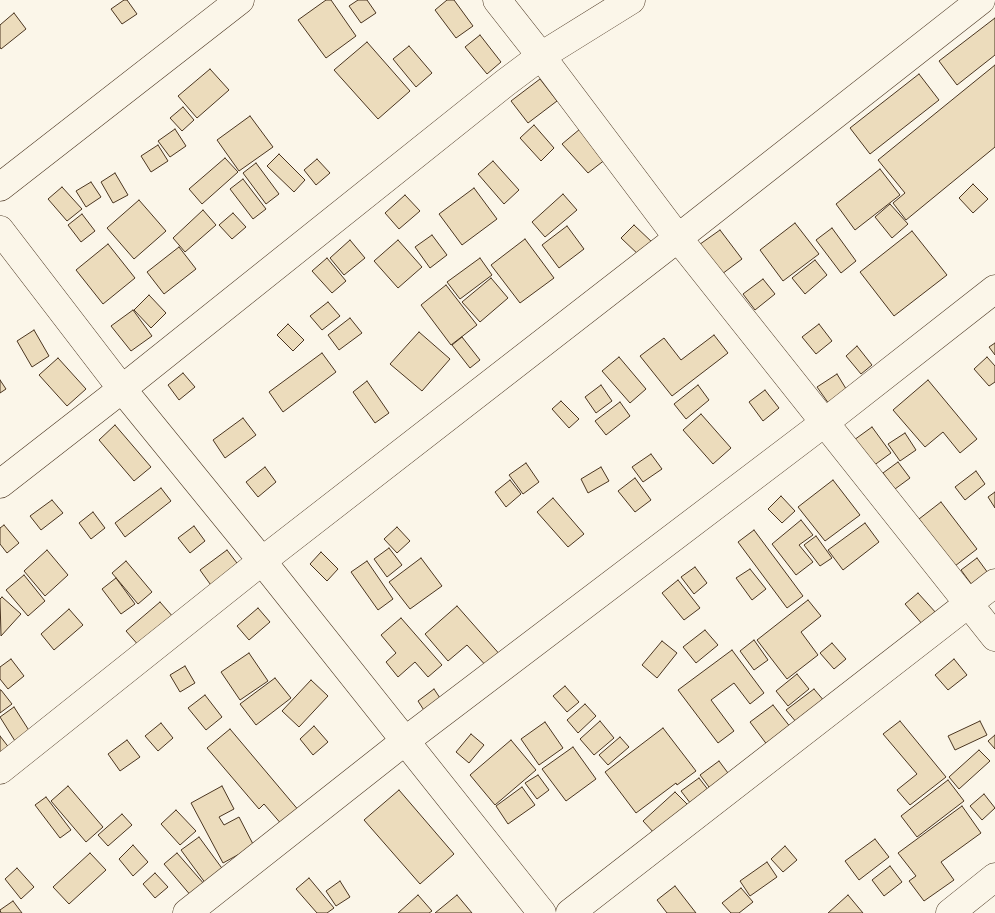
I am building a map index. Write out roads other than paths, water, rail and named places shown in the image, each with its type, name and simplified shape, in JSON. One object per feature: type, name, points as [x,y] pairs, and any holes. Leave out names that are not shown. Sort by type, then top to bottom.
[{"type":"street","points":[[0,186],[240,0]]},
{"type":"street","points":[[497,0],[678,238],[995,638]]},
{"type":"street","points":[[0,484],[505,83],[541,56],[631,0]]},
{"type":"street","points":[[0,770],[262,561],[981,0]]},
{"type":"street","points":[[0,230],[122,389],[262,561],[542,913]]},
{"type":"street","points":[[187,913],[405,741],[824,423],[995,289]]},
{"type":"street","points":[[570,913],[995,583]]},
{"type":"street","points":[[950,913],[995,878]]}]
